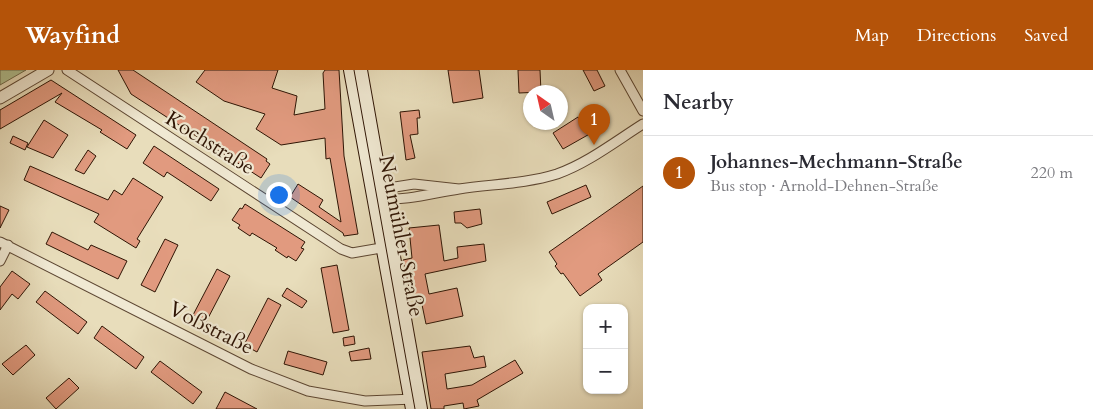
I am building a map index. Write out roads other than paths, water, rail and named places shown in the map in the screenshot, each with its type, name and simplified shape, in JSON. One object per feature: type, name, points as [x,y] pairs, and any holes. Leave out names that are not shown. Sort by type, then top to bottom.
[{"type":"main road","name":"Neumühler Straße","points":[[350,70],[378,194]]},
{"type":"main road","name":"Neumühler Straße","points":[[361,70],[378,194],[416,404]]},
{"type":"street","points":[[0,98],[48,70]]},
{"type":"street","name":"Kochstraße","points":[[67,70],[341,249],[352,253],[387,247]]},
{"type":"street","points":[[620,70],[643,111]]},
{"type":"street","points":[[378,194],[415,197],[460,188],[530,180],[558,174],[579,164],[643,124]]},
{"type":"street","points":[[378,194],[414,184],[460,188]]},
{"type":"street","points":[[0,261],[4,244]]},
{"type":"street","name":"Voßstraße","points":[[4,244],[251,368],[308,391],[365,401],[416,404]]},
{"type":"tram line","points":[[354,70],[415,409]]},
{"type":"place","name":"Johannes-Mechmann-Straße","points":[[594,145]]}]
